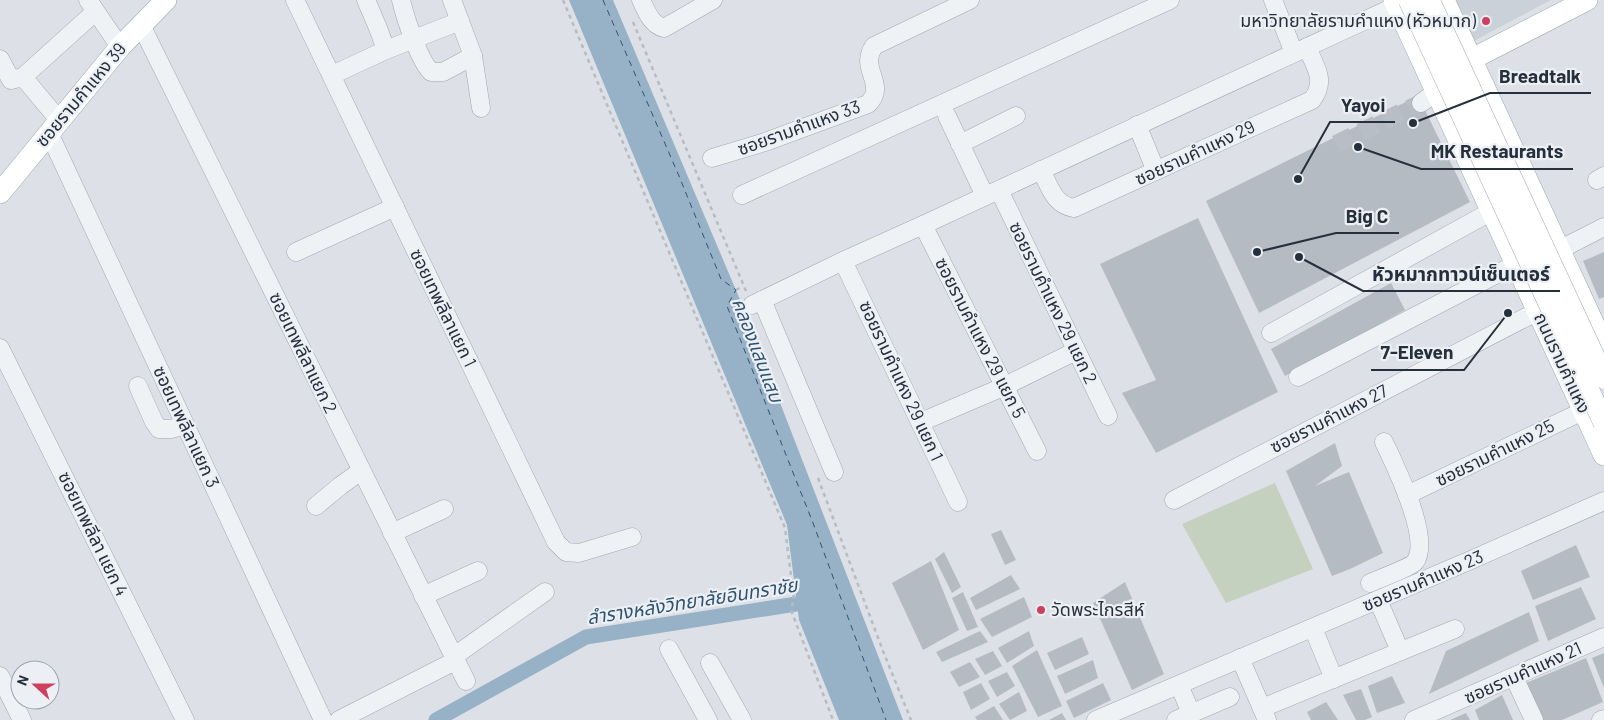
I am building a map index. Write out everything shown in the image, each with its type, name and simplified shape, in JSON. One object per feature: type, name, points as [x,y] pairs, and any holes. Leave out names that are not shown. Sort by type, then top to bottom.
[{"type":"main road","name":"ซอยรามคำแหง 39","points":[[0,193],[120,47],[166,0]]},
{"type":"main road","name":"ถนนรามคำแหง","points":[[1429,0],[1604,378]]},
{"type":"main road","points":[[1444,0],[1604,346]]},
{"type":"main road","points":[[1428,97],[1472,59],[1587,0]]},
{"type":"main road","name":"ถนนรามคำแหง","points":[[1400,2],[1428,97],[1492,211],[1604,455]]},
{"type":"main road","name":"ถนนรามคำแหง","points":[[1400,2],[1604,423]]},
{"type":"main road","points":[[1565,371],[1604,352]]},
{"type":"street","name":"ซอยเทพลีลาแยก 1","points":[[295,0],[556,542],[566,552],[579,553],[632,538]]},
{"type":"street","points":[[366,0],[386,50]]},
{"type":"street","points":[[401,0],[414,40],[426,67],[431,72],[443,72],[473,56]]},
{"type":"street","points":[[452,0],[473,56],[481,108]]},
{"type":"street","points":[[640,0],[653,22],[664,28],[713,0]]},
{"type":"street","name":"ซอยรามคำแหง 33","points":[[712,158],[765,142],[868,104],[873,98],[876,86],[868,66],[868,54],[874,46],[970,0]]},
{"type":"street","points":[[742,195],[1170,0]]},
{"type":"street","name":"ซอยรามคำแหง 29","points":[[1042,170],[1058,202],[1065,207],[1074,208],[1312,100],[1319,91],[1320,81],[1273,0]]},
{"type":"street","points":[[834,472],[757,302],[1301,50],[1400,2]]},
{"type":"street","points":[[0,59],[11,80],[23,76],[92,6],[120,47]]},
{"type":"street","points":[[332,75],[386,50],[460,21]]},
{"type":"street","name":"ซอยเทพลีลาแยก 2","points":[[141,25],[466,681]]},
{"type":"street","name":"ซอยเทพลีลาแยก 3","points":[[23,76],[54,127],[185,425],[323,720]]},
{"type":"street","name":"ซอยรามคำแหง 29 แยก 2","points":[[946,116],[960,144],[992,193],[1108,416]]},
{"type":"street","points":[[960,144],[1016,116]]},
{"type":"street","points":[[1137,125],[1156,172]]},
{"type":"street","points":[[296,252],[394,207]]},
{"type":"street","points":[[1271,333],[1492,211]]},
{"type":"street","name":"ซอยรามคำแหง 29 แยก 5","points":[[923,226],[1036,451]]},
{"type":"street","points":[[1559,250],[1604,227]]},
{"type":"street","name":"ซอยรามคำแหง 29 แยก 1","points":[[843,261],[958,502]]},
{"type":"street","points":[[1298,377],[1516,264]]},
{"type":"street","name":"ซอยรามคำแหง 27","points":[[1174,500],[1538,311]]},
{"type":"street","name":"ซอยเทพลีลา แยก 4","points":[[0,348],[185,720]]},
{"type":"street","points":[[921,422],[1003,387],[1076,352]]},
{"type":"street","points":[[138,386],[159,429],[167,430],[185,425]]},
{"type":"street","name":"ซอยรามคำแหง 25","points":[[1407,495],[1584,411]]},
{"type":"street","points":[[1370,583],[1414,564],[1418,556],[1420,544],[1407,495],[1384,442]]},
{"type":"street","points":[[316,506],[361,471]]},
{"type":"street","name":"ซอยรามคำแหง 23","points":[[1096,720],[1604,501]]},
{"type":"street","points":[[392,533],[444,509]]},
{"type":"street","points":[[423,596],[478,571]]},
{"type":"street","points":[[339,720],[454,659],[545,592]]},
{"type":"street","points":[[1378,600],[1400,651]]},
{"type":"street","points":[[1313,628],[1334,679]]},
{"type":"street","points":[[1240,658],[1264,714],[1334,679],[1455,629]]},
{"type":"street","name":"ซอยรามคำแหง 21","points":[[1414,720],[1604,637]]},
{"type":"street","points":[[669,649],[708,720]]},
{"type":"street","points":[[710,663],[742,720]]},
{"type":"street","points":[[0,676],[22,720]]},
{"type":"street","points":[[1514,677],[1534,720]]},
{"type":"street","points":[[1179,684],[1183,717],[1230,697]]},
{"type":"path","points":[[563,0],[785,528],[794,599],[791,610],[834,720]]},
{"type":"path","points":[[736,290],[744,286]]},
{"type":"shaded area","name":"มหาวิทยาลัยรามคำแหง (หัวหมาก)","points":[[1451,0],[1551,0],[1470,43]]},
{"type":"green space","points":[[1275,483],[1313,569],[1226,603],[1182,524]]},
{"type":"water","name":"คลองแสนแสบ","points":[[569,0],[613,0],[741,302],[903,720],[839,720],[799,620],[787,525]]},
{"type":"building","points":[[1418,96],[1470,202],[1259,313],[1206,201]]},
{"type":"building","points":[[1198,218],[1278,392],[1156,453],[1122,393],[1156,380],[1100,264]]},
{"type":"building","points":[[1604,252],[1604,297],[1599,299],[1583,261]]},
{"type":"building","points":[[1391,283],[1405,310],[1285,376],[1271,349]]},
{"type":"building","points":[[1335,443],[1342,466],[1315,486],[1349,472],[1383,553],[1332,576],[1286,471]]},
{"type":"building","points":[[1001,530],[1016,560],[1005,565],[991,534]]},
{"type":"building","points":[[1576,545],[1590,577],[1533,600],[1521,571]]},
{"type":"building","points":[[944,552],[961,587],[952,593],[935,559]]},
{"type":"building","points":[[931,561],[959,630],[923,650],[892,583]]},
{"type":"building","points":[[1011,575],[1020,589],[976,610],[970,598]]},
{"type":"building","points":[[1125,582],[1164,674],[1132,690],[1093,603]]},
{"type":"building","points":[[1581,587],[1596,619],[1548,641],[1535,606]]},
{"type":"building","points":[[963,592],[978,627],[967,631],[952,598]]},
{"type":"building","points":[[1024,597],[1032,617],[992,637],[980,619]]},
{"type":"building","points":[[1529,612],[1539,641],[1429,694],[1446,651]]},
{"type":"building","points":[[980,631],[988,642],[942,662],[936,652]]},
{"type":"building","points":[[1029,631],[1034,646],[1007,663],[998,648]]},
{"type":"building","points":[[1082,637],[1089,654],[1055,670],[1047,653]]},
{"type":"building","points":[[1037,650],[1062,706],[1038,717],[1012,666]]},
{"type":"building","points":[[993,651],[1002,666],[985,675],[975,659]]},
{"type":"building","points":[[1604,653],[1604,688],[1592,658]]},
{"type":"building","points":[[1586,658],[1603,702],[1562,720],[1543,720],[1526,683]]},
{"type":"building","points":[[1093,660],[1098,678],[1065,694],[1057,676]]},
{"type":"building","points":[[970,662],[980,677],[959,687],[950,672]]},
{"type":"building","points":[[1007,672],[1015,686],[997,697],[988,681]]},
{"type":"building","points":[[1392,676],[1405,703],[1377,713],[1368,686]]},
{"type":"building","points":[[981,683],[990,699],[971,710],[963,692]]},
{"type":"building","points":[[1103,683],[1111,700],[1074,718],[1066,701]]},
{"type":"building","points":[[1361,689],[1372,717],[1365,720],[1356,720],[1343,695]]},
{"type":"building","points":[[1019,692],[1027,711],[1010,720],[999,704]]},
{"type":"building","points":[[1502,695],[1513,720],[1479,720],[1475,710]]},
{"type":"building","points":[[1326,702],[1338,720],[1311,720],[1307,712]]},
{"type":"building","points":[[994,706],[1003,720],[977,720],[975,717]]},
{"type":"building","points":[[1062,713],[1066,720],[1049,720]]},
{"type":"building","points":[[1466,713],[1470,720],[1450,720]]},
{"type":"waterway","name":"ลำรางหลังวิทยาลัยอินทราชัย","points":[[436,720],[586,637],[815,601]]},
{"type":"ferry route","points":[[603,0],[721,279],[736,290],[727,306],[813,523],[886,720]]},
{"type":"tunnel","points":[[1336,144],[1421,103]]},
{"type":"place","name":"มหาวิทยาลัยรามคำแหง (หัวหมาก)","points":[[1486,21]]},
{"type":"place","name":"Breadtalk","points":[[1413,123]]},
{"type":"place","name":"MK Restaurants","points":[[1358,147]]},
{"type":"place","name":"Yayoi","points":[[1298,179]]},
{"type":"place","name":"Big C","points":[[1257,252]]},
{"type":"place","name":"หัวหมากทาวน์เซ็นเตอร์","points":[[1299,257]]},
{"type":"place","name":"7-Eleven","points":[[1508,313]]},
{"type":"place","name":"วัดพระไกรสีห์","points":[[1041,610]]}]
